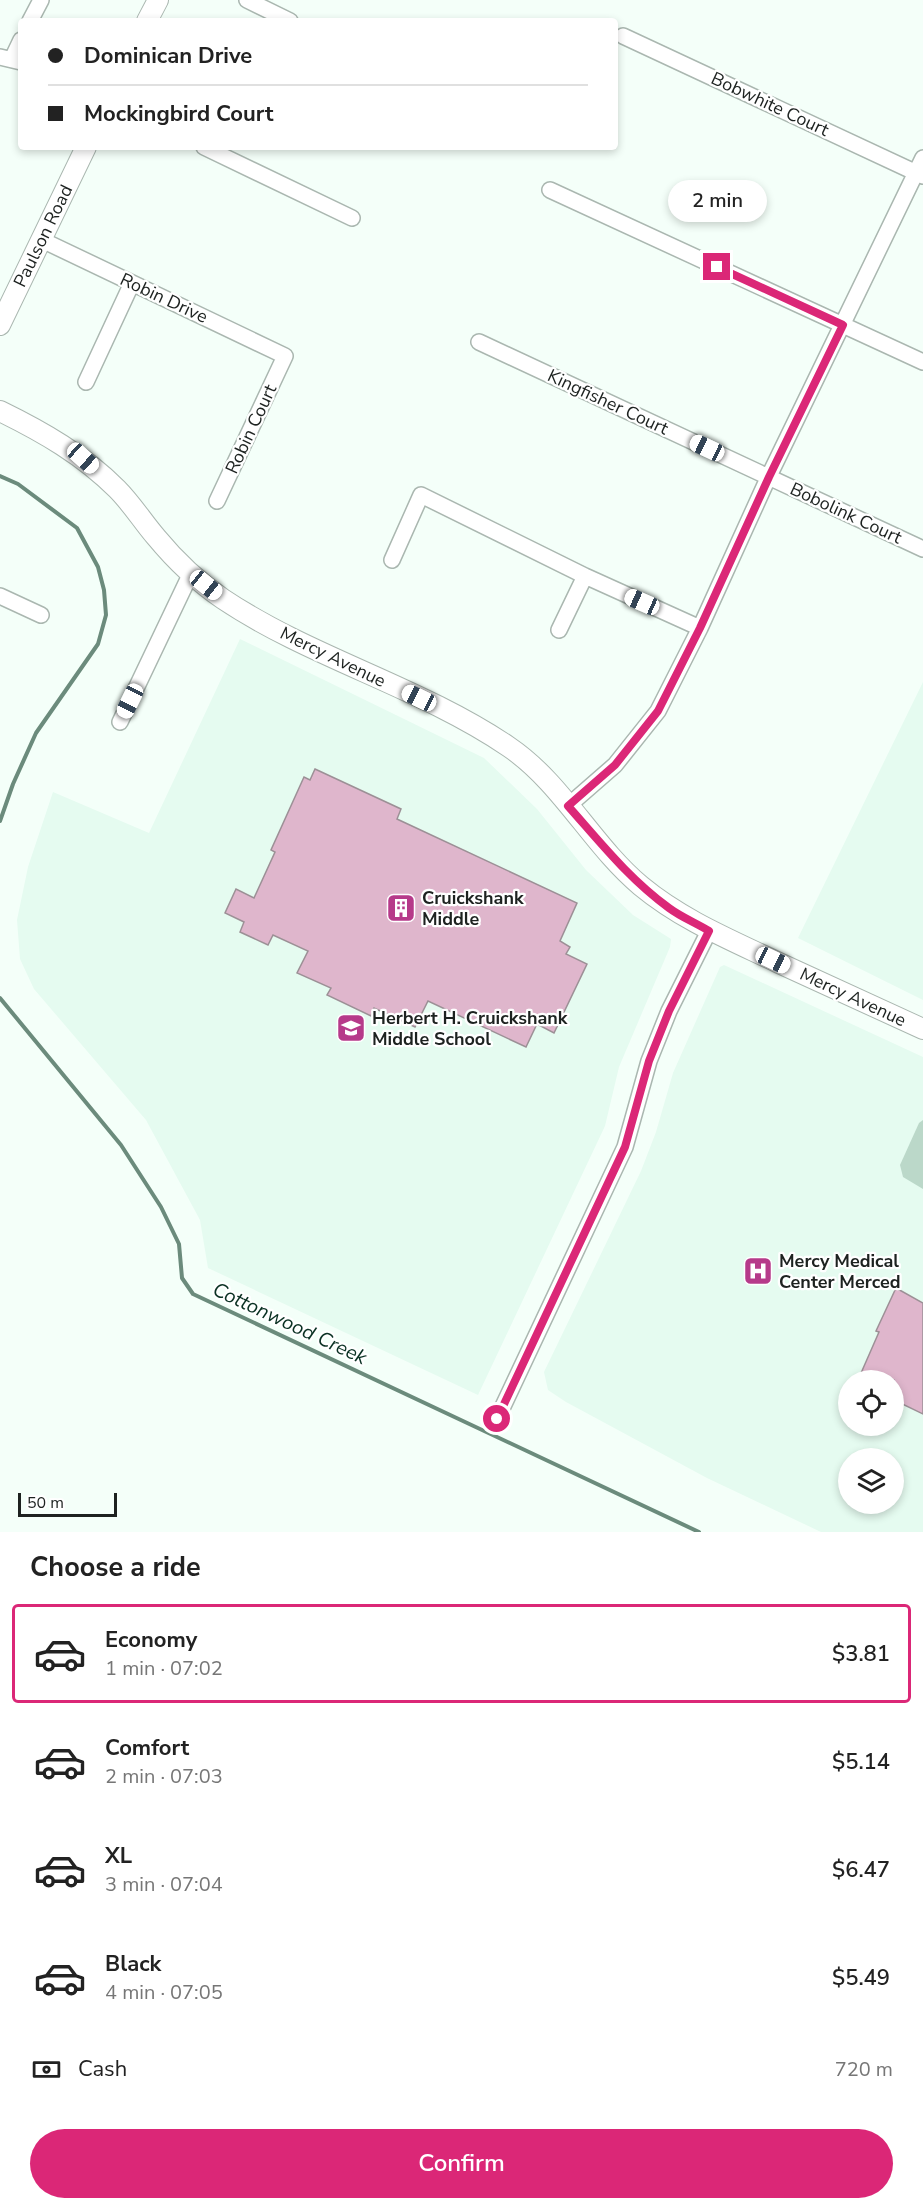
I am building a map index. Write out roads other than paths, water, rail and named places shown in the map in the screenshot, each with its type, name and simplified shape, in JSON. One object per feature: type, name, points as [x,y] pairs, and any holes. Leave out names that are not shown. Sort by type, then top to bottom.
[{"type":"street","points":[[31,18],[40,0]]},
{"type":"street","points":[[149,18],[158,0]]},
{"type":"street","points":[[246,0],[284,18]]},
{"type":"street","name":"Bobwhite Court","points":[[623,36],[919,174]]},
{"type":"street","points":[[11,60],[18,46]]},
{"type":"street","name":"Paulson Road","points":[[0,325],[85,150]]},
{"type":"street","points":[[210,150],[352,218]]},
{"type":"street","points":[[568,806],[615,765],[658,711],[700,628],[769,477],[919,174],[923,158]]},
{"type":"street","points":[[550,190],[923,362]]},
{"type":"street","name":"Robin Drive","points":[[42,240],[285,356]]},
{"type":"street","points":[[86,382],[132,283]]},
{"type":"street","name":"Kingfisher Court","points":[[479,342],[769,477]]},
{"type":"street","name":"Robin Court","points":[[217,501],[285,356]]},
{"type":"street","name":"Mercy Avenue","points":[[0,411],[36,429],[83,458],[119,490],[157,538],[191,573],[221,598],[269,627],[473,724],[511,748],[539,773],[613,859],[639,884],[671,909],[709,931],[923,1029]]},
{"type":"street","name":"Bobolink Court","points":[[769,477],[923,549]]},
{"type":"street","points":[[392,560],[421,495],[585,576],[700,628]]},
{"type":"street","points":[[120,722],[191,573]]},
{"type":"street","points":[[559,630],[585,576]]},
{"type":"street","points":[[0,596],[41,615]]},
{"type":"street","points":[[497,1419],[625,1147],[649,1061],[669,1011],[709,931]]},
{"type":"waterway","name":"Cottonwood Creek","points":[[0,476],[18,484],[77,528],[98,567],[104,590],[106,615],[98,644],[36,733],[13,784],[0,821]]},
{"type":"waterway","name":"Cottonwood Creek","points":[[0,998],[121,1145],[161,1207],[179,1244],[182,1278],[193,1294],[699,1532]]},
{"type":"place","name":"Cruickshank Middle","points":[[401,908]]},
{"type":"place","name":"Herbert H. Cruickshank Middle School","points":[[351,1028]]},
{"type":"place","name":"Mercy Medical Center Merced","points":[[758,1271]]}]
